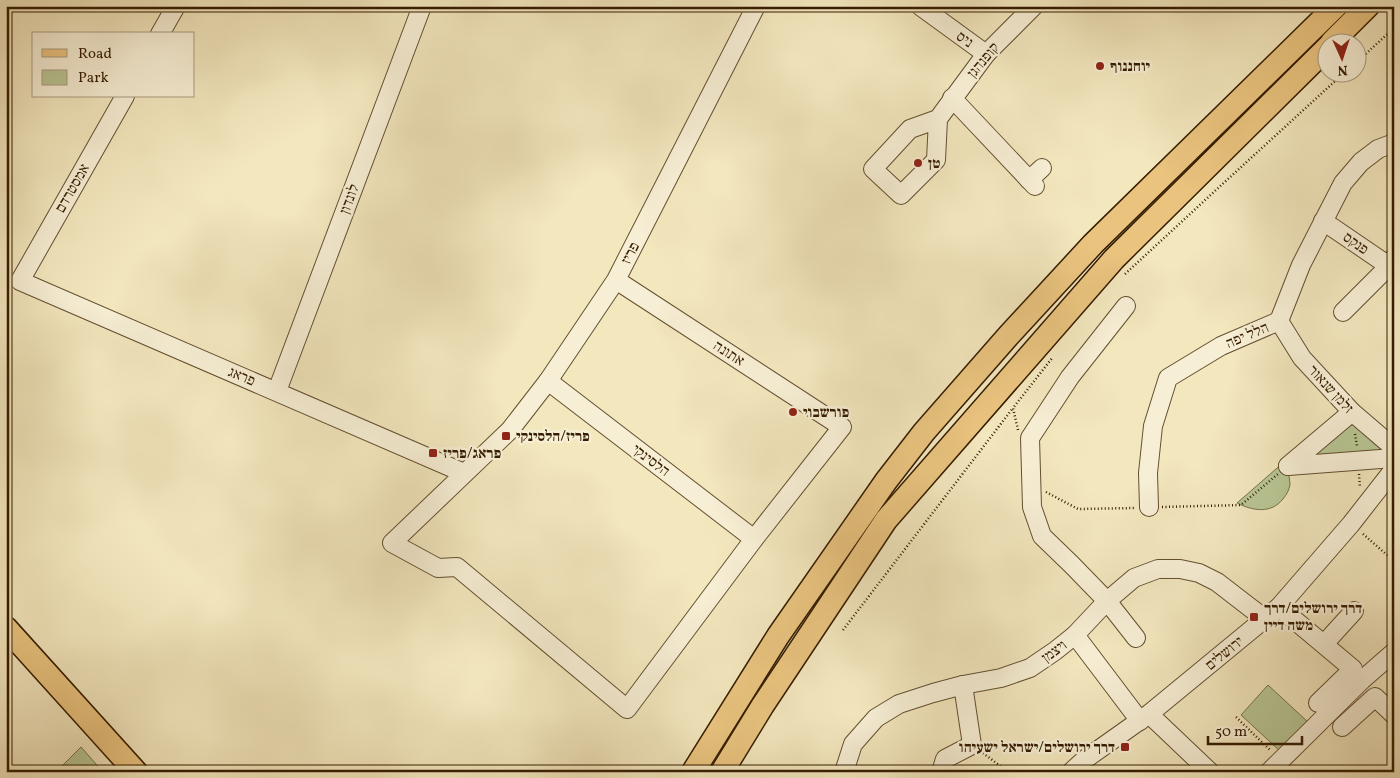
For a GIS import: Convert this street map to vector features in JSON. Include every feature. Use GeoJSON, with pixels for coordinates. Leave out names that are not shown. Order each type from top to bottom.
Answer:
{"type":"FeatureCollection","features":[{"type":"Feature","properties":{"kind":"main road"},"geometry":{"type":"LineString","coordinates":[[1342,32],[1368,6]]}},
{"type":"Feature","properties":{"kind":"main road"},"geometry":{"type":"LineString","coordinates":[[692,772],[778,636],[886,481],[924,432],[1009,335],[1093,244],[1331,10]]}},
{"type":"Feature","properties":{"kind":"main road"},"geometry":{"type":"LineString","coordinates":[[722,772],[763,705],[886,520],[1114,259],[1318,57]]}},
{"type":"Feature","properties":{"kind":"main road"},"geometry":{"type":"LineString","coordinates":[[6,628],[136,772]]}},
{"type":"Feature","properties":{"kind":"street"},"geometry":{"type":"LineString","coordinates":[[161,32],[176,6]]}},
{"type":"Feature","properties":{"kind":"street","name":"לונדון"},"geometry":{"type":"LineString","coordinates":[[277,391],[422,6]]}},
{"type":"Feature","properties":{"kind":"street","name":"פריז"},"geometry":{"type":"LineString","coordinates":[[754,539],[627,709],[457,567],[438,568],[392,543],[510,430],[548,381],[616,280],[756,6]]}},
{"type":"Feature","properties":{"kind":"street","name":"ניס"},"geometry":{"type":"LineString","coordinates":[[920,6],[986,54]]}},
{"type":"Feature","properties":{"kind":"street","name":"קופנהגן"},"geometry":{"type":"LineString","coordinates":[[938,119],[986,54],[1034,6]]}},
{"type":"Feature","properties":{"kind":"street","name":"אמסטרדם"},"geometry":{"type":"LineString","coordinates":[[20,281],[124,98]]}},
{"type":"Feature","properties":{"kind":"street"},"geometry":{"type":"LineString","coordinates":[[952,98],[1032,183],[1042,168]]}},
{"type":"Feature","properties":{"kind":"street","name":"הלל יפה"},"geometry":{"type":"LineString","coordinates":[[1150,507],[1148,473],[1152,426],[1168,378],[1221,346],[1279,321],[1301,265],[1343,183],[1361,162],[1378,149],[1394,143]]}},
{"type":"Feature","properties":{"kind":"street","name":"פנקס"},"geometry":{"type":"LineString","coordinates":[[1323,221],[1391,262],[1343,312]]}},
{"type":"Feature","properties":{"kind":"street","name":"אתונה"},"geometry":{"type":"LineString","coordinates":[[616,280],[842,427],[754,539]]}},
{"type":"Feature","properties":{"kind":"street","name":"פראג"},"geometry":{"type":"LineString","coordinates":[[20,281],[464,473]]}},
{"type":"Feature","properties":{"kind":"street"},"geometry":{"type":"LineString","coordinates":[[1126,306],[1070,377],[1030,438],[1032,507],[1042,536],[1107,601],[1136,638]]}},
{"type":"Feature","properties":{"kind":"street","name":"זלמן שנאור"},"geometry":{"type":"LineString","coordinates":[[1279,321],[1302,358],[1352,412],[1394,448]]}},
{"type":"Feature","properties":{"kind":"street","name":"הלסינקי"},"geometry":{"type":"LineString","coordinates":[[548,381],[754,539]]}},
{"type":"Feature","properties":{"kind":"street"},"geometry":{"type":"LineString","coordinates":[[1352,412],[1288,466],[1394,458]]}},
{"type":"Feature","properties":{"kind":"street","name":"ירושלים"},"geometry":{"type":"LineString","coordinates":[[1071,771],[1144,718],[1279,607],[1352,524],[1394,469]]}},
{"type":"Feature","properties":{"kind":"street","name":"ויצמן"},"geometry":{"type":"LineString","coordinates":[[844,772],[853,744],[876,718],[899,704],[963,685],[1001,678],[1030,668],[1075,635],[1107,601],[1134,578],[1158,569],[1180,569],[1199,574],[1217,582],[1266,619]]}},
{"type":"Feature","properties":{"kind":"street"},"geometry":{"type":"LineString","coordinates":[[1279,607],[1353,669],[1318,703]]}},
{"type":"Feature","properties":{"kind":"street"},"geometry":{"type":"LineString","coordinates":[[1324,644],[1354,611]]}},
{"type":"Feature","properties":{"kind":"street"},"geometry":{"type":"LineString","coordinates":[[1075,635],[1144,718],[1210,772]]}},
{"type":"Feature","properties":{"kind":"street"},"geometry":{"type":"LineString","coordinates":[[1275,766],[1362,680],[1394,652]]}},
{"type":"Feature","properties":{"kind":"street"},"geometry":{"type":"LineString","coordinates":[[941,772],[945,759],[972,745],[963,685]]}},
{"type":"Feature","properties":{"kind":"street"},"geometry":{"type":"LineString","coordinates":[[1342,727],[1375,697],[1394,715]]}},
{"type":"Feature","properties":{"kind":"path"},"geometry":{"type":"LineString","coordinates":[[1368,52],[1394,28]]}},
{"type":"Feature","properties":{"kind":"path"},"geometry":{"type":"LineString","coordinates":[[1119,280],[1334,82]]}},
{"type":"Feature","properties":{"kind":"path"},"geometry":{"type":"LineString","coordinates":[[843,630],[1056,354]]}},
{"type":"Feature","properties":{"kind":"path"},"geometry":{"type":"LineString","coordinates":[[1013,408],[1020,437]]}},
{"type":"Feature","properties":{"kind":"path"},"geometry":{"type":"LineString","coordinates":[[1352,524],[1394,560]]}},
{"type":"Feature","properties":{"kind":"path"},"geometry":{"type":"LineString","coordinates":[[1236,717],[1275,766]]}},
{"type":"Feature","properties":{"kind":"path"},"geometry":{"type":"LineString","coordinates":[[972,745],[1008,772]]}},
{"type":"Feature","properties":{"kind":"green space"},"geometry":{"type":"Polygon","coordinates":[[[1349,421],[1386,454],[1309,462],[1349,421]]]}},
{"type":"Feature","properties":{"kind":"green space"},"geometry":{"type":"Polygon","coordinates":[[[1284,462],[1290,485],[1286,495],[1278,504],[1262,510],[1249,508],[1237,503],[1284,462]]]}},
{"type":"Feature","properties":{"kind":"green space"},"geometry":{"type":"Polygon","coordinates":[[[1268,685],[1309,723],[1281,752],[1241,715],[1268,685]]]}},
{"type":"Feature","properties":{"kind":"green space"},"geometry":{"type":"Polygon","coordinates":[[[81,747],[103,772],[53,772],[61,767],[81,747]]]}},
{"type":"Feature","properties":{"kind":"place","name":"יוחננוף"},"geometry":{"type":"Point","coordinates":[1100,66]}},
{"type":"Feature","properties":{"kind":"place","name":"טן"},"geometry":{"type":"Point","coordinates":[918,163]}},
{"type":"Feature","properties":{"kind":"place","name":"פורשבוי"},"geometry":{"type":"Point","coordinates":[793,412]}},
{"type":"Feature","properties":{"kind":"place","name":"פריז/הלסינקי"},"geometry":{"type":"Point","coordinates":[506,436]}},
{"type":"Feature","properties":{"kind":"place","name":"פראג/פריז"},"geometry":{"type":"Point","coordinates":[433,453]}},
{"type":"Feature","properties":{"kind":"place","name":"דרך ירושלים/דרך משה דיין"},"geometry":{"type":"Point","coordinates":[1254,617]}},
{"type":"Feature","properties":{"kind":"place","name":"דרך ירושלים/ישראל ישעיהו"},"geometry":{"type":"Point","coordinates":[1125,747]}}]}
